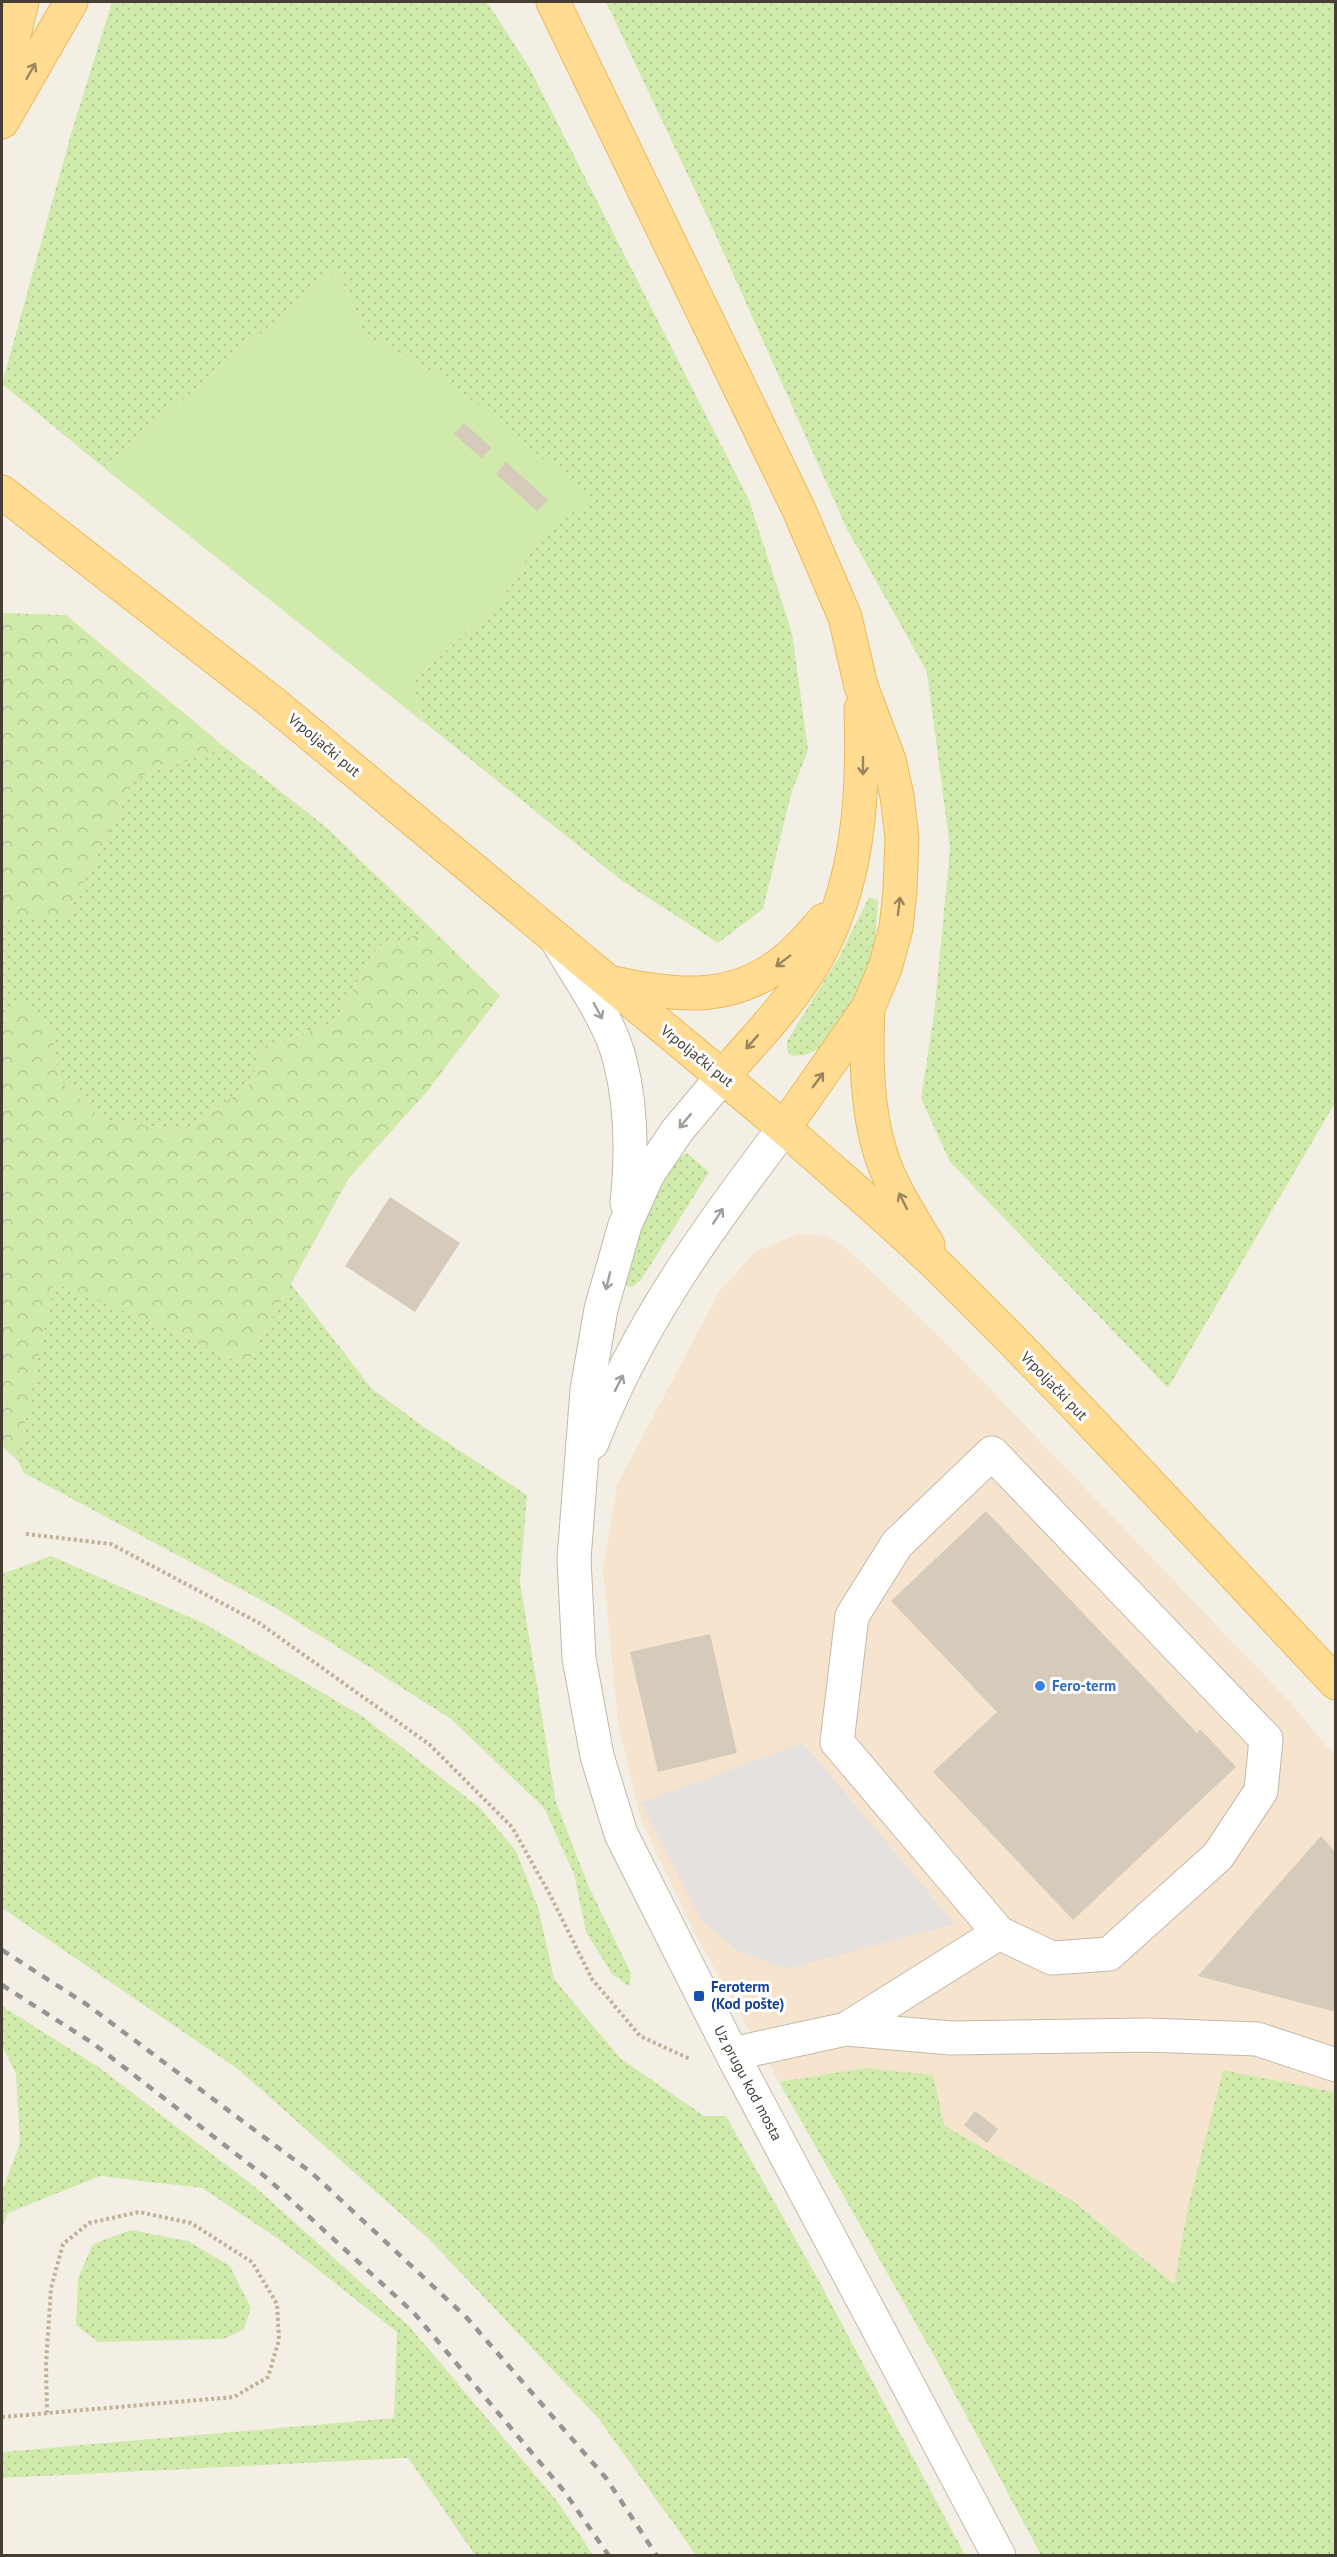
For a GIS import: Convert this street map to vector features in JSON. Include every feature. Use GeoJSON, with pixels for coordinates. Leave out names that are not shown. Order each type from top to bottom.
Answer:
{"type":"FeatureCollection","features":[{"type":"Feature","properties":{"kind":"main road"},"geometry":{"type":"LineString","coordinates":[[2,84],[22,2]]}},
{"type":"Feature","properties":{"kind":"main road"},"geometry":{"type":"LineString","coordinates":[[2,122],[71,2]]}},
{"type":"Feature","properties":{"kind":"main road"},"geometry":{"type":"LineString","coordinates":[[553,2],[800,510],[845,617],[861,686],[889,760],[897,796],[902,838],[900,891],[896,928],[885,968],[868,1008],[784,1128]]}},
{"type":"Feature","properties":{"kind":"main road","name":"Vrpoljački put"},"geometry":{"type":"LineString","coordinates":[[2,492],[273,703],[784,1128],[942,1270],[1335,1683]]}},
{"type":"Feature","properties":{"kind":"main road"},"geometry":{"type":"LineString","coordinates":[[723,1076],[812,967],[839,905],[851,867],[858,828],[863,770],[861,686]]}},
{"type":"Feature","properties":{"kind":"main road"},"geometry":{"type":"LineString","coordinates":[[606,981],[666,993],[697,994],[735,988],[762,977],[789,957],[839,905]]}},
{"type":"Feature","properties":{"kind":"main road"},"geometry":{"type":"LineString","coordinates":[[868,1008],[867,1054],[870,1096],[881,1155],[907,1209],[942,1270]]}},
{"type":"Feature","properties":{"kind":"street"},"geometry":{"type":"LineString","coordinates":[[558,942],[600,1014],[620,1059],[629,1114],[631,1162],[625,1225]]}},
{"type":"Feature","properties":{"kind":"street"},"geometry":{"type":"LineString","coordinates":[[625,1225],[648,1174],[677,1131],[723,1076]]}},
{"type":"Feature","properties":{"kind":"street"},"geometry":{"type":"LineString","coordinates":[[580,1476],[603,1414],[642,1337],[725,1205],[784,1128]]}},
{"type":"Feature","properties":{"kind":"street","name":"Uz prugu kod mosta"},"geometry":{"type":"LineString","coordinates":[[625,1225],[611,1265],[587,1390],[574,1559],[579,1658],[597,1756],[621,1834],[732,2054],[999,2556]]}},
{"type":"Feature","properties":{"kind":"street"},"geometry":{"type":"LineString","coordinates":[[992,1453],[1266,1739],[1262,1791],[1218,1856],[1109,1954],[1052,1958],[999,1933],[837,1742],[852,1616],[897,1544],[992,1453]]}},
{"type":"Feature","properties":{"kind":"street"},"geometry":{"type":"LineString","coordinates":[[846,2029],[999,1933]]}},
{"type":"Feature","properties":{"kind":"street"},"geometry":{"type":"LineString","coordinates":[[732,2054],[846,2029],[951,2038],[1147,2035],[1257,2039],[1335,2065]]}},
{"type":"Feature","properties":{"kind":"path"},"geometry":{"type":"LineString","coordinates":[[1331,2],[1335,3]]}},
{"type":"Feature","properties":{"kind":"path"},"geometry":{"type":"LineString","coordinates":[[26,1534],[111,1544],[259,1623],[429,1744],[512,1827],[549,1893],[592,1979],[640,2037],[691,2060],[732,2054]]}},
{"type":"Feature","properties":{"kind":"path"},"geometry":{"type":"LineString","coordinates":[[2,2417],[46,2414],[234,2397],[268,2377],[279,2340],[277,2304],[252,2262],[191,2223],[139,2212],[88,2223],[63,2244],[51,2288],[46,2363],[46,2414]]}},
{"type":"Feature","properties":{"kind":"shaded area"},"geometry":{"type":"Polygon","coordinates":[[[798,1234],[828,1236],[852,1253],[949,1346],[1287,1699],[1335,1756],[1335,2092],[1223,2071],[1188,2206],[1174,2284],[1073,2201],[944,2125],[865,2068],[779,2082],[695,1934],[641,1820],[618,1723],[603,1568],[617,1485],[719,1292],[755,1252],[798,1234]]]}},
{"type":"Feature","properties":{"kind":"shaded area"},"geometry":{"type":"Polygon","coordinates":[[[803,1743],[955,1924],[787,1969],[739,1952],[702,1921],[640,1803],[803,1743]]]}},
{"type":"Feature","properties":{"kind":"green space"},"geometry":{"type":"Polygon","coordinates":[[[112,2],[487,2],[529,67],[749,500],[792,633],[808,750],[791,794],[763,909],[718,943],[621,880],[424,722],[411,684],[502,598],[545,529],[446,379],[365,335],[340,275],[335,271],[103,467],[2,384],[71,134],[112,2]]]}},
{"type":"Feature","properties":{"kind":"green space"},"geometry":{"type":"Polygon","coordinates":[[[606,2],[1335,2],[1335,1103],[1168,1388],[950,1162],[921,1098],[934,1015],[950,848],[927,672],[847,529],[708,218],[606,2]]]}},
{"type":"Feature","properties":{"kind":"green space"},"geometry":{"type":"Polygon","coordinates":[[[335,271],[340,275],[365,335],[446,379],[593,500],[545,529],[502,598],[411,684],[423,722],[103,467],[335,271]]]}},
{"type":"Feature","properties":{"kind":"green space"},"geometry":{"type":"Polygon","coordinates":[[[2,613],[66,615],[226,748],[135,778],[66,918],[2,918],[2,613]]]}},
{"type":"Feature","properties":{"kind":"green space"},"geometry":{"type":"Polygon","coordinates":[[[226,748],[327,828],[433,930],[378,946],[334,1022],[260,1050],[252,1083],[185,1131],[102,1119],[60,1080],[50,1027],[17,1002],[2,1027],[2,918],[66,918],[135,778],[226,748]]]}},
{"type":"Feature","properties":{"kind":"green space"},"geometry":{"type":"Polygon","coordinates":[[[869,897],[878,900],[875,941],[868,971],[853,1005],[834,1035],[822,1046],[810,1053],[792,1056],[787,1050],[787,1041],[839,957],[869,897]]]}},
{"type":"Feature","properties":{"kind":"green space"},"geometry":{"type":"Polygon","coordinates":[[[433,930],[500,996],[425,1094],[349,1178],[246,1366],[171,1330],[54,1283],[17,1460],[2,1446],[2,1027],[17,1001],[50,1027],[60,1080],[102,1119],[185,1131],[252,1083],[260,1050],[334,1022],[378,946],[433,930]]]}},
{"type":"Feature","properties":{"kind":"green space"},"geometry":{"type":"Polygon","coordinates":[[[687,1153],[709,1172],[641,1280],[632,1287],[622,1285],[644,1209],[667,1167],[687,1153]]]}},
{"type":"Feature","properties":{"kind":"green space"},"geometry":{"type":"Polygon","coordinates":[[[54,1282],[171,1330],[246,1366],[291,1284],[372,1389],[424,1427],[527,1495],[520,1582],[556,1802],[588,1885],[631,1973],[630,1987],[612,1974],[586,1932],[574,1874],[544,1808],[451,1719],[276,1608],[24,1473],[17,1460],[54,1282]]]}},
{"type":"Feature","properties":{"kind":"green space"},"geometry":{"type":"Polygon","coordinates":[[[51,1556],[205,1624],[362,1716],[480,1808],[516,1851],[538,1907],[554,1979],[620,2058],[704,2116],[726,2116],[819,2281],[965,2555],[696,2555],[598,2418],[430,2240],[239,2070],[2,1908],[2,1574],[51,1556]]]}},
{"type":"Feature","properties":{"kind":"green space"},"geometry":{"type":"Polygon","coordinates":[[[2,2006],[100,2068],[260,2191],[409,2326],[557,2501],[593,2555],[475,2555],[408,2458],[2,2478],[2,2452],[394,2418],[397,2332],[280,2240],[202,2188],[100,2176],[8,2213],[2,2227],[2,2191],[20,2143],[16,2074],[2,2046],[2,2006]]]}},
{"type":"Feature","properties":{"kind":"green space"},"geometry":{"type":"Polygon","coordinates":[[[865,2068],[933,2075],[944,2125],[1073,2201],[1174,2284],[1188,2206],[1223,2070],[1335,2092],[1335,2555],[1041,2555],[937,2361],[779,2082],[865,2068]]]}},
{"type":"Feature","properties":{"kind":"green space"},"geometry":{"type":"Polygon","coordinates":[[[131,2230],[188,2241],[230,2266],[251,2308],[244,2329],[224,2339],[98,2342],[76,2325],[78,2278],[93,2244],[131,2230]]]}},
{"type":"Feature","properties":{"kind":"building"},"geometry":{"type":"Polygon","coordinates":[[[464,423],[492,448],[481,458],[454,434],[464,423]]]}},
{"type":"Feature","properties":{"kind":"building"},"geometry":{"type":"Polygon","coordinates":[[[506,462],[548,500],[537,511],[496,474],[506,462]]]}},
{"type":"Feature","properties":{"kind":"building"},"geometry":{"type":"Polygon","coordinates":[[[390,1197],[460,1243],[415,1312],[345,1266],[390,1197]]]}},
{"type":"Feature","properties":{"kind":"building"},"geometry":{"type":"Polygon","coordinates":[[[986,1511],[1197,1733],[1200,1729],[1236,1767],[1073,1920],[933,1772],[997,1712],[891,1601],[986,1511]]]}},
{"type":"Feature","properties":{"kind":"building"},"geometry":{"type":"Polygon","coordinates":[[[710,1634],[737,1753],[658,1772],[630,1652],[710,1634]]]}},
{"type":"Feature","properties":{"kind":"building"},"geometry":{"type":"Polygon","coordinates":[[[1321,1836],[1336,1853],[1336,2012],[1198,1976],[1321,1836]]]}},
{"type":"Feature","properties":{"kind":"building"},"geometry":{"type":"Polygon","coordinates":[[[975,2111],[998,2129],[987,2143],[964,2125],[975,2111]]]}},
{"type":"Feature","properties":{"kind":"railway"},"geometry":{"type":"LineString","coordinates":[[2,1950],[86,2004],[312,2173],[467,2318],[606,2478],[657,2556]]}},
{"type":"Feature","properties":{"kind":"railway"},"geometry":{"type":"LineString","coordinates":[[2,1985],[94,2044],[267,2178],[414,2313],[564,2491],[609,2556]]}},
{"type":"Feature","properties":{"kind":"place","name":"Fero-term"},"geometry":{"type":"Point","coordinates":[1040,1686]}},
{"type":"Feature","properties":{"kind":"place","name":"Feroterm (Kod pošte)"},"geometry":{"type":"Point","coordinates":[699,1996]}}]}
